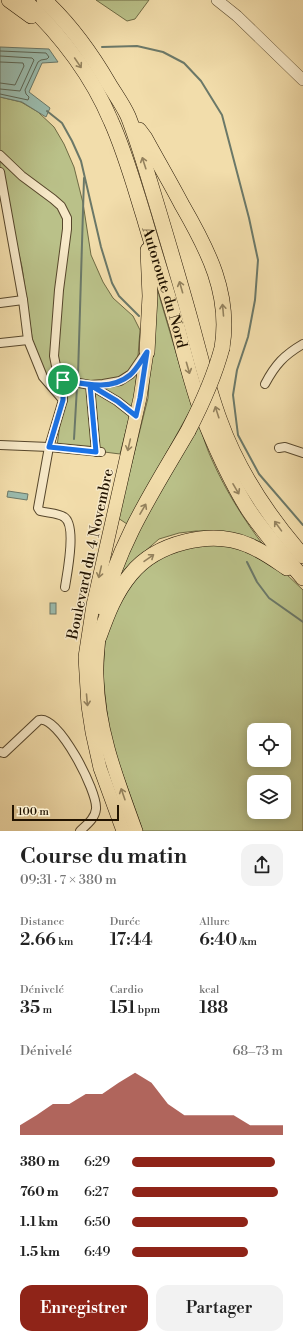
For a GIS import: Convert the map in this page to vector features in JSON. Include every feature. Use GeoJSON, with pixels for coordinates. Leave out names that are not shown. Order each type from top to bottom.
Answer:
{"type":"FeatureCollection","features":[{"type":"Feature","properties":{"kind":"highway"},"geometry":{"type":"LineString","coordinates":[[9,0],[54,32]]}},
{"type":"Feature","properties":{"kind":"highway","name":"Autoroute du Nord"},"geometry":{"type":"LineString","coordinates":[[24,0],[70,51],[88,78],[111,121],[128,165],[206,423],[233,483],[248,509],[303,578]]}},
{"type":"Feature","properties":{"kind":"highway","name":"Autoroute du Nord"},"geometry":{"type":"LineString","coordinates":[[48,2],[84,44],[127,115],[144,163],[165,231],[208,387],[220,422],[232,451],[263,504],[288,539],[303,556]]}},
{"type":"Feature","properties":{"kind":"highway"},"geometry":{"type":"LineString","coordinates":[[99,637],[103,607],[119,556],[132,528],[203,402],[222,348],[224,321],[223,306],[217,278],[194,225],[145,138],[127,115]]}},
{"type":"Feature","properties":{"kind":"highway"},"geometry":{"type":"LineString","coordinates":[[146,223],[150,296],[147,352]]}},
{"type":"Feature","properties":{"kind":"highway"},"geometry":{"type":"LineString","coordinates":[[99,637],[115,599],[124,583],[132,573],[153,555],[184,541],[217,539],[247,544],[266,554],[303,578]]}},
{"type":"Feature","properties":{"kind":"main road","name":"Boulevard du 4 Novembre"},"geometry":{"type":"LineString","coordinates":[[124,831],[100,768],[88,706],[85,657],[93,605],[140,398],[147,352]]}},
{"type":"Feature","properties":{"kind":"main road","name":"Boulevard du 4 Novembre"},"geometry":{"type":"LineString","coordinates":[[99,637],[97,677],[99,704],[112,762],[136,831]]}},
{"type":"Feature","properties":{"kind":"street"},"geometry":{"type":"LineString","coordinates":[[217,0],[237,16],[303,80]]}},
{"type":"Feature","properties":{"kind":"street"},"geometry":{"type":"LineString","coordinates":[[0,155],[22,176],[61,206],[67,218],[67,229],[59,290],[54,356],[56,366],[63,380],[63,400],[49,447],[38,508],[40,511],[64,517],[67,520],[70,529],[71,547],[65,588]]}},
{"type":"Feature","properties":{"kind":"street"},"geometry":{"type":"LineString","coordinates":[[0,172],[23,300],[28,340],[43,377],[63,400]]}},
{"type":"Feature","properties":{"kind":"street"},"geometry":{"type":"LineString","coordinates":[[0,303],[23,300]]}},
{"type":"Feature","properties":{"kind":"street"},"geometry":{"type":"LineString","coordinates":[[0,344],[28,340]]}},
{"type":"Feature","properties":{"kind":"street"},"geometry":{"type":"LineString","coordinates":[[265,384],[282,358],[303,344]]}},
{"type":"Feature","properties":{"kind":"street"},"geometry":{"type":"LineString","coordinates":[[63,380],[90,385],[120,381],[131,374],[147,352]]}},
{"type":"Feature","properties":{"kind":"street"},"geometry":{"type":"LineString","coordinates":[[90,385],[117,401],[136,416]]}},
{"type":"Feature","properties":{"kind":"street"},"geometry":{"type":"LineString","coordinates":[[0,444],[99,452],[90,385]]}},
{"type":"Feature","properties":{"kind":"street"},"geometry":{"type":"LineString","coordinates":[[279,448],[285,447],[303,453]]}},
{"type":"Feature","properties":{"kind":"street"},"geometry":{"type":"LineString","coordinates":[[0,752],[4,753],[39,720],[46,720],[69,744],[82,764],[96,802],[95,815],[80,831]]}},
{"type":"Feature","properties":{"kind":"green space"},"geometry":{"type":"Polygon","coordinates":[[[96,0],[149,0],[135,19],[127,21],[96,0]]]}},
{"type":"Feature","properties":{"kind":"green space"},"geometry":{"type":"Polygon","coordinates":[[[0,97],[21,102],[38,112],[54,127],[64,144],[74,167],[83,203],[91,255],[103,282],[113,298],[133,316],[140,330],[135,395],[120,454],[57,446],[63,402],[47,377],[33,344],[22,267],[0,171],[0,97]]]}},
{"type":"Feature","properties":{"kind":"green space"},"geometry":{"type":"Polygon","coordinates":[[[156,285],[192,407],[127,524],[118,518],[148,398],[156,285]]]}},
{"type":"Feature","properties":{"kind":"green space"},"geometry":{"type":"Polygon","coordinates":[[[199,424],[218,473],[249,526],[264,546],[230,534],[213,531],[179,533],[159,539],[128,566],[119,578],[125,559],[138,531],[199,424]]]}},
{"type":"Feature","properties":{"kind":"green space"},"geometry":{"type":"Polygon","coordinates":[[[202,543],[246,549],[284,572],[303,590],[303,831],[143,831],[118,761],[109,730],[103,677],[105,640],[113,617],[137,573],[166,553],[202,543]]]}},
{"type":"Feature","properties":{"kind":"water"},"geometry":{"type":"Polygon","coordinates":[[[0,47],[49,49],[58,62],[42,63],[29,92],[50,108],[46,117],[22,102],[0,97],[0,47]]]}},
{"type":"Feature","properties":{"kind":"water"},"geometry":{"type":"Polygon","coordinates":[[[8,491],[28,494],[27,500],[7,497],[8,491]]]}},
{"type":"Feature","properties":{"kind":"water"},"geometry":{"type":"Polygon","coordinates":[[[50,603],[56,603],[56,614],[50,614],[50,603]]]}},
{"type":"Feature","properties":{"kind":"waterway"},"geometry":{"type":"LineString","coordinates":[[102,47],[137,46],[163,52],[184,63],[201,81],[222,115],[249,218],[258,260],[255,300],[248,337],[237,370],[233,395],[238,435],[259,474],[303,525]]}},
{"type":"Feature","properties":{"kind":"waterway"},"geometry":{"type":"LineString","coordinates":[[47,111],[62,123],[81,161],[101,247],[112,283],[119,296],[139,316]]}},
{"type":"Feature","properties":{"kind":"waterway"},"geometry":{"type":"LineString","coordinates":[[78,375],[84,178]]}},
{"type":"Feature","properties":{"kind":"waterway"},"geometry":{"type":"LineString","coordinates":[[74,439],[77,387]]}},
{"type":"Feature","properties":{"kind":"waterway"},"geometry":{"type":"LineString","coordinates":[[247,562],[257,582],[269,598],[303,622]]}},
{"type":"Feature","properties":{"kind":"route"},"geometry":{"type":"LineString","coordinates":[[63,380],[63,400],[49,447],[96,452],[90,385],[117,401],[136,416],[147,352],[131,374],[120,381],[90,385],[63,380]]}}]}
